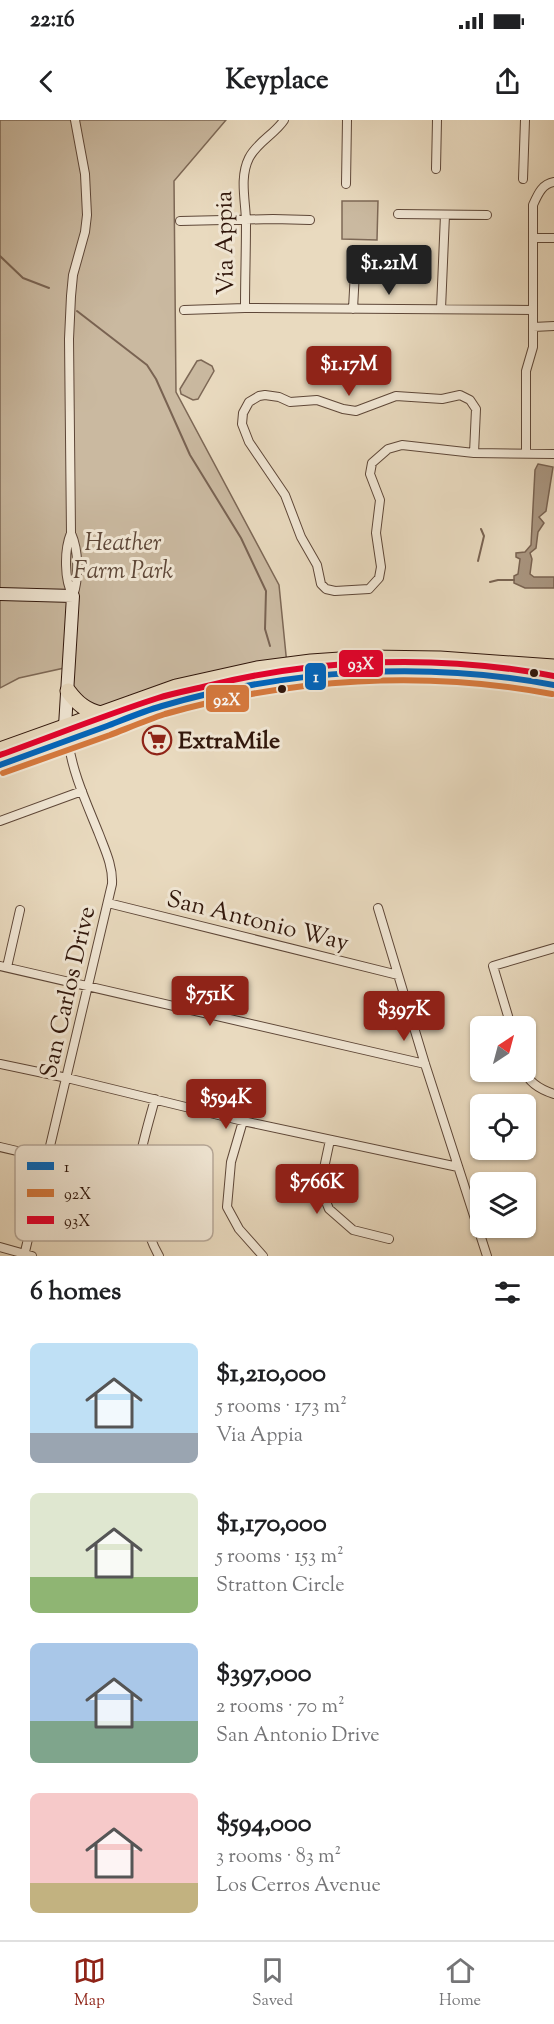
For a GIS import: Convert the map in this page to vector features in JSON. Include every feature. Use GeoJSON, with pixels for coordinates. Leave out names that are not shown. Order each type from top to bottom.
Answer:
{"type":"FeatureCollection","features":[{"type":"Feature","properties":{"kind":"highway"},"geometry":{"type":"LineString","coordinates":[[0,765],[101,714],[176,687],[254,670],[311,662],[369,658],[440,659],[554,667]]}},
{"type":"Feature","properties":{"kind":"highway"},"geometry":{"type":"LineString","coordinates":[[213,693],[215,683],[246,676],[254,670]]}},
{"type":"Feature","properties":{"kind":"highway"},"geometry":{"type":"LineString","coordinates":[[0,750],[257,682],[349,672],[410,671],[478,675],[554,684]]}},
{"type":"Feature","properties":{"kind":"highway"},"geometry":{"type":"LineString","coordinates":[[68,691],[90,712],[101,714]]}},
{"type":"Feature","properties":{"kind":"street"},"geometry":{"type":"LineString","coordinates":[[66,733],[73,596],[76,586],[76,544],[71,533],[69,348],[71,296],[73,275],[87,214],[86,174],[75,120]]}},
{"type":"Feature","properties":{"kind":"street","name":"Via Appia"},"geometry":{"type":"LineString","coordinates":[[284,120],[264,138],[249,158],[243,178],[246,220],[244,308],[533,310]]}},
{"type":"Feature","properties":{"kind":"street"},"geometry":{"type":"LineString","coordinates":[[346,184],[347,120]]}},
{"type":"Feature","properties":{"kind":"street"},"geometry":{"type":"LineString","coordinates":[[436,120],[436,169]]}},
{"type":"Feature","properties":{"kind":"street"},"geometry":{"type":"LineString","coordinates":[[523,179],[525,120]]}},
{"type":"Feature","properties":{"kind":"street"},"geometry":{"type":"LineString","coordinates":[[526,452],[526,371],[533,347],[533,205],[540,190],[554,182]]}},
{"type":"Feature","properties":{"kind":"street"},"geometry":{"type":"LineString","coordinates":[[398,214],[487,215]]}},
{"type":"Feature","properties":{"kind":"street"},"geometry":{"type":"LineString","coordinates":[[441,309],[445,215]]}},
{"type":"Feature","properties":{"kind":"street"},"geometry":{"type":"LineString","coordinates":[[180,221],[310,220]]}},
{"type":"Feature","properties":{"kind":"street"},"geometry":{"type":"LineString","coordinates":[[534,238],[554,238]]}},
{"type":"Feature","properties":{"kind":"street"},"geometry":{"type":"LineString","coordinates":[[353,309],[356,252]]}},
{"type":"Feature","properties":{"kind":"street"},"geometry":{"type":"LineString","coordinates":[[184,310],[244,308]]}},
{"type":"Feature","properties":{"kind":"street"},"geometry":{"type":"LineString","coordinates":[[533,327],[554,326]]}},
{"type":"Feature","properties":{"kind":"street"},"geometry":{"type":"LineString","coordinates":[[474,453],[476,409],[470,400],[460,395],[434,399],[396,396],[356,411],[317,400],[290,402],[279,397],[265,395],[249,402],[243,413],[243,424],[249,442],[285,495],[301,537],[317,565],[321,584],[330,590],[369,589],[379,578],[381,567],[375,524],[380,500],[370,474],[372,463],[388,449],[402,445],[474,453],[554,454]]}},
{"type":"Feature","properties":{"kind":"street"},"geometry":{"type":"LineString","coordinates":[[0,594],[73,596]]}},
{"type":"Feature","properties":{"kind":"street","name":"San Carlos Drive"},"geometry":{"type":"LineString","coordinates":[[50,1145],[112,884],[111,868],[82,791],[66,733]]}},
{"type":"Feature","properties":{"kind":"street"},"geometry":{"type":"LineString","coordinates":[[0,821],[82,791]]}},
{"type":"Feature","properties":{"kind":"street","name":"San Antonio Way"},"geometry":{"type":"LineString","coordinates":[[108,903],[398,975]]}},
{"type":"Feature","properties":{"kind":"street"},"geometry":{"type":"LineString","coordinates":[[378,908],[487,1256]]}},
{"type":"Feature","properties":{"kind":"street"},"geometry":{"type":"LineString","coordinates":[[20,910],[4,967],[425,1064]]}},
{"type":"Feature","properties":{"kind":"street"},"geometry":{"type":"LineString","coordinates":[[508,1016],[493,966],[554,948]]}},
{"type":"Feature","properties":{"kind":"street"},"geometry":{"type":"LineString","coordinates":[[0,1064],[243,1121],[458,1167]]}},
{"type":"Feature","properties":{"kind":"street"},"geometry":{"type":"LineString","coordinates":[[531,1082],[543,1091],[554,1094]]}},
{"type":"Feature","properties":{"kind":"street"},"geometry":{"type":"LineString","coordinates":[[143,1145],[155,1099]]}},
{"type":"Feature","properties":{"kind":"street"},"geometry":{"type":"LineString","coordinates":[[243,1121],[231,1162],[227,1207],[239,1229],[263,1256]]}},
{"type":"Feature","properties":{"kind":"street"},"geometry":{"type":"LineString","coordinates":[[330,1140],[320,1187],[328,1209],[353,1230],[389,1239]]}},
{"type":"Feature","properties":{"kind":"street"},"geometry":{"type":"LineString","coordinates":[[0,1147],[15,1151]]}},
{"type":"Feature","properties":{"kind":"street"},"geometry":{"type":"LineString","coordinates":[[153,1241],[159,1256]]}},
{"type":"Feature","properties":{"kind":"street"},"geometry":{"type":"LineString","coordinates":[[0,1248],[26,1255]]}},
{"type":"Feature","properties":{"kind":"green space","name":"Heather Farm Park"},"geometry":{"type":"Polygon","coordinates":[[[0,120],[226,120],[174,181],[176,392],[279,585],[287,665],[101,714],[76,701],[69,667],[19,678],[0,688],[0,120]]]}},
{"type":"Feature","properties":{"kind":"green space"},"geometry":{"type":"Polygon","coordinates":[[[342,201],[378,201],[377,240],[342,239],[342,201]]]}},
{"type":"Feature","properties":{"kind":"green space"},"geometry":{"type":"Polygon","coordinates":[[[201,360],[212,366],[214,371],[198,399],[193,400],[181,394],[180,389],[197,361],[201,360]]]}},
{"type":"Feature","properties":{"kind":"shaded area"},"geometry":{"type":"Polygon","coordinates":[[[538,464],[553,467],[546,511],[539,517],[544,523],[538,532],[536,548],[530,553],[532,559],[530,574],[534,577],[554,577],[554,588],[525,588],[514,583],[520,559],[516,557],[516,553],[525,552],[531,545],[535,470],[538,464]]]}},
{"type":"Feature","properties":{"kind":"waterway"},"geometry":{"type":"LineString","coordinates":[[0,256],[23,278],[49,288]]}},
{"type":"Feature","properties":{"kind":"waterway"},"geometry":{"type":"LineString","coordinates":[[77,311],[147,365],[156,379],[190,455],[241,538],[266,591],[265,629],[270,646]]}},
{"type":"Feature","properties":{"kind":"waterway"},"geometry":{"type":"LineString","coordinates":[[478,561],[484,536],[481,529]]}},
{"type":"Feature","properties":{"kind":"waterway"},"geometry":{"type":"LineString","coordinates":[[490,582],[514,580]]}},
{"type":"Feature","properties":{"kind":"transit line","name":"93X"},"geometry":{"type":"LineString","coordinates":[[0,755],[164,696],[293,670],[380,662],[423,662],[467,664],[554,676]]}},
{"type":"Feature","properties":{"kind":"transit line","name":"1"},"geometry":{"type":"LineString","coordinates":[[0,765],[155,708],[210,693],[259,684],[308,677],[407,671],[505,677],[554,685]]}},
{"type":"Feature","properties":{"kind":"transit line","name":"92X"},"geometry":{"type":"LineString","coordinates":[[3,773],[165,714],[261,692],[309,686],[407,680],[504,686],[552,694]]}},
{"type":"Feature","properties":{"kind":"place","name":"ExtraMile"},"geometry":{"type":"Point","coordinates":[157,740]}}]}
